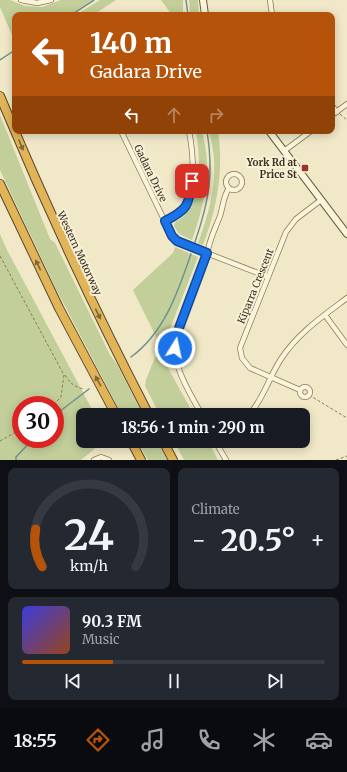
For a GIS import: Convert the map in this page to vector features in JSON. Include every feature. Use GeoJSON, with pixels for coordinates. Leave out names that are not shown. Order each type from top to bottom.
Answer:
{"type":"FeatureCollection","features":[{"type":"Feature","properties":{"kind":"highway","name":"Western Motorway"},"geometry":{"type":"LineString","coordinates":[[0,96],[12,123]]}},
{"type":"Feature","properties":{"kind":"highway","name":"Western Motorway"},"geometry":{"type":"LineString","coordinates":[[17,134],[97,312],[145,408]]}},
{"type":"Feature","properties":{"kind":"highway"},"geometry":{"type":"LineString","coordinates":[[0,184],[63,315],[112,408]]}},
{"type":"Feature","properties":{"kind":"highway"},"geometry":{"type":"LineString","coordinates":[[135,448],[141,460]]}},
{"type":"Feature","properties":{"kind":"highway"},"geometry":{"type":"LineString","coordinates":[[167,448],[173,460]]}},
{"type":"Feature","properties":{"kind":"street"},"geometry":{"type":"LineString","coordinates":[[21,0],[35,3],[51,0]]}},
{"type":"Feature","properties":{"kind":"street"},"geometry":{"type":"LineString","coordinates":[[203,0],[205,12]]}},
{"type":"Feature","properties":{"kind":"street"},"geometry":{"type":"LineString","coordinates":[[270,0],[272,12]]}},
{"type":"Feature","properties":{"kind":"street"},"geometry":{"type":"LineString","coordinates":[[335,110],[337,112],[347,104]]}},
{"type":"Feature","properties":{"kind":"street","name":"Gadara Drive"},"geometry":{"type":"LineString","coordinates":[[122,134],[172,236],[177,241],[268,277]]}},
{"type":"Feature","properties":{"kind":"street"},"geometry":{"type":"LineString","coordinates":[[165,221],[182,212],[187,205],[193,168],[190,134]]}},
{"type":"Feature","properties":{"kind":"street"},"geometry":{"type":"LineString","coordinates":[[271,134],[347,234]]}},
{"type":"Feature","properties":{"kind":"street"},"geometry":{"type":"LineString","coordinates":[[284,151],[307,134]]}},
{"type":"Feature","properties":{"kind":"street"},"geometry":{"type":"LineString","coordinates":[[198,408],[179,372],[176,362],[175,348],[179,328],[207,253],[225,195],[229,188]]}},
{"type":"Feature","properties":{"kind":"street","name":"Kiparra Crescent"},"geometry":{"type":"LineString","coordinates":[[309,395],[303,397],[300,395],[300,390],[253,370],[242,358],[240,351],[241,344],[289,227],[300,215],[321,200]]}},
{"type":"Feature","properties":{"kind":"street"},"geometry":{"type":"LineString","coordinates":[[254,408],[262,398],[280,360],[292,344],[310,326],[347,298]]}},
{"type":"Feature","properties":{"kind":"street"},"geometry":{"type":"LineString","coordinates":[[325,315],[347,345]]}},
{"type":"Feature","properties":{"kind":"street"},"geometry":{"type":"LineString","coordinates":[[219,448],[226,460]]}},
{"type":"Feature","properties":{"kind":"street"},"geometry":{"type":"LineString","coordinates":[[94,460],[101,457],[109,460]]}},
{"type":"Feature","properties":{"kind":"path"},"geometry":{"type":"LineString","coordinates":[[337,112],[347,120]]}},
{"type":"Feature","properties":{"kind":"path"},"geometry":{"type":"LineString","coordinates":[[0,256],[64,375],[70,384],[83,389]]}},
{"type":"Feature","properties":{"kind":"path"},"geometry":{"type":"LineString","coordinates":[[61,396],[64,375]]}},
{"type":"Feature","properties":{"kind":"path"},"geometry":{"type":"LineString","coordinates":[[309,395],[347,418]]}},
{"type":"Feature","properties":{"kind":"path"},"geometry":{"type":"LineString","coordinates":[[0,441],[12,434]]}},
{"type":"Feature","properties":{"kind":"path"},"geometry":{"type":"LineString","coordinates":[[336,460],[347,456]]}},
{"type":"Feature","properties":{"kind":"green space"},"geometry":{"type":"Polygon","coordinates":[[[0,0],[10,0],[25,6],[42,7],[61,0],[92,0],[74,12],[12,12],[12,35],[0,7],[0,0]]]}},
{"type":"Feature","properties":{"kind":"green space"},"geometry":{"type":"Polygon","coordinates":[[[100,0],[116,0],[98,12],[81,12],[100,0]]]}},
{"type":"Feature","properties":{"kind":"green space"},"geometry":{"type":"Polygon","coordinates":[[[161,0],[183,0],[183,12],[170,12],[161,0]]]}},
{"type":"Feature","properties":{"kind":"green space"},"geometry":{"type":"Polygon","coordinates":[[[189,0],[198,0],[199,12],[190,12],[189,0]]]}},
{"type":"Feature","properties":{"kind":"green space"},"geometry":{"type":"Polygon","coordinates":[[[0,115],[50,239],[55,243],[110,355],[116,363],[139,408],[118,408],[56,289],[0,170],[0,115]]]}},
{"type":"Feature","properties":{"kind":"green space"},"geometry":{"type":"Polygon","coordinates":[[[196,134],[203,134],[207,158],[207,177],[198,223],[192,240],[179,234],[174,226],[175,222],[185,215],[192,206],[196,195],[199,155],[196,134]]]}},
{"type":"Feature","properties":{"kind":"green space"},"geometry":{"type":"Polygon","coordinates":[[[210,134],[218,134],[220,175],[212,217],[203,245],[198,243],[208,212],[214,180],[213,148],[210,134]]]}},
{"type":"Feature","properties":{"kind":"green space"},"geometry":{"type":"Polygon","coordinates":[[[0,234],[7,250],[91,408],[76,408],[76,448],[96,448],[81,460],[0,460],[0,234]]]}},
{"type":"Feature","properties":{"kind":"green space"},"geometry":{"type":"Polygon","coordinates":[[[175,247],[198,257],[162,349],[133,290],[173,253],[175,247]]]}},
{"type":"Feature","properties":{"kind":"green space"},"geometry":{"type":"Polygon","coordinates":[[[155,357],[162,357],[190,408],[156,408],[145,386],[155,357]]]}},
{"type":"Feature","properties":{"kind":"green space"},"geometry":{"type":"Polygon","coordinates":[[[141,448],[161,448],[167,460],[148,460],[141,448]]]}},
{"type":"Feature","properties":{"kind":"green space"},"geometry":{"type":"Polygon","coordinates":[[[178,448],[212,448],[218,460],[184,460],[178,448]]]}},
{"type":"Feature","properties":{"kind":"waterway"},"geometry":{"type":"LineString","coordinates":[[76,12],[94,0]]}},
{"type":"Feature","properties":{"kind":"waterway"},"geometry":{"type":"LineString","coordinates":[[186,0],[188,12]]}},
{"type":"Feature","properties":{"kind":"waterway"},"geometry":{"type":"LineString","coordinates":[[0,60],[12,52]]}},
{"type":"Feature","properties":{"kind":"waterway"},"geometry":{"type":"LineString","coordinates":[[195,242],[204,213],[209,187],[210,161],[207,134]]}},
{"type":"Feature","properties":{"kind":"waterway"},"geometry":{"type":"LineString","coordinates":[[131,357],[143,347],[161,324],[175,297],[191,254]]}},
{"type":"Feature","properties":{"kind":"waterway"},"geometry":{"type":"LineString","coordinates":[[64,408],[89,389]]}},
{"type":"Feature","properties":{"kind":"waterway"},"geometry":{"type":"LineString","coordinates":[[16,460],[16,457],[24,448]]}},
{"type":"Feature","properties":{"kind":"place","name":"York Rd at Price St"},"geometry":{"type":"Point","coordinates":[305,168]}},
{"type":"Feature","properties":{"kind":"route"},"geometry":{"type":"LineString","coordinates":[[175,348],[177,333],[207,253],[177,241],[172,236],[165,221],[182,212],[185,208],[188,203],[192,181]]}}]}
